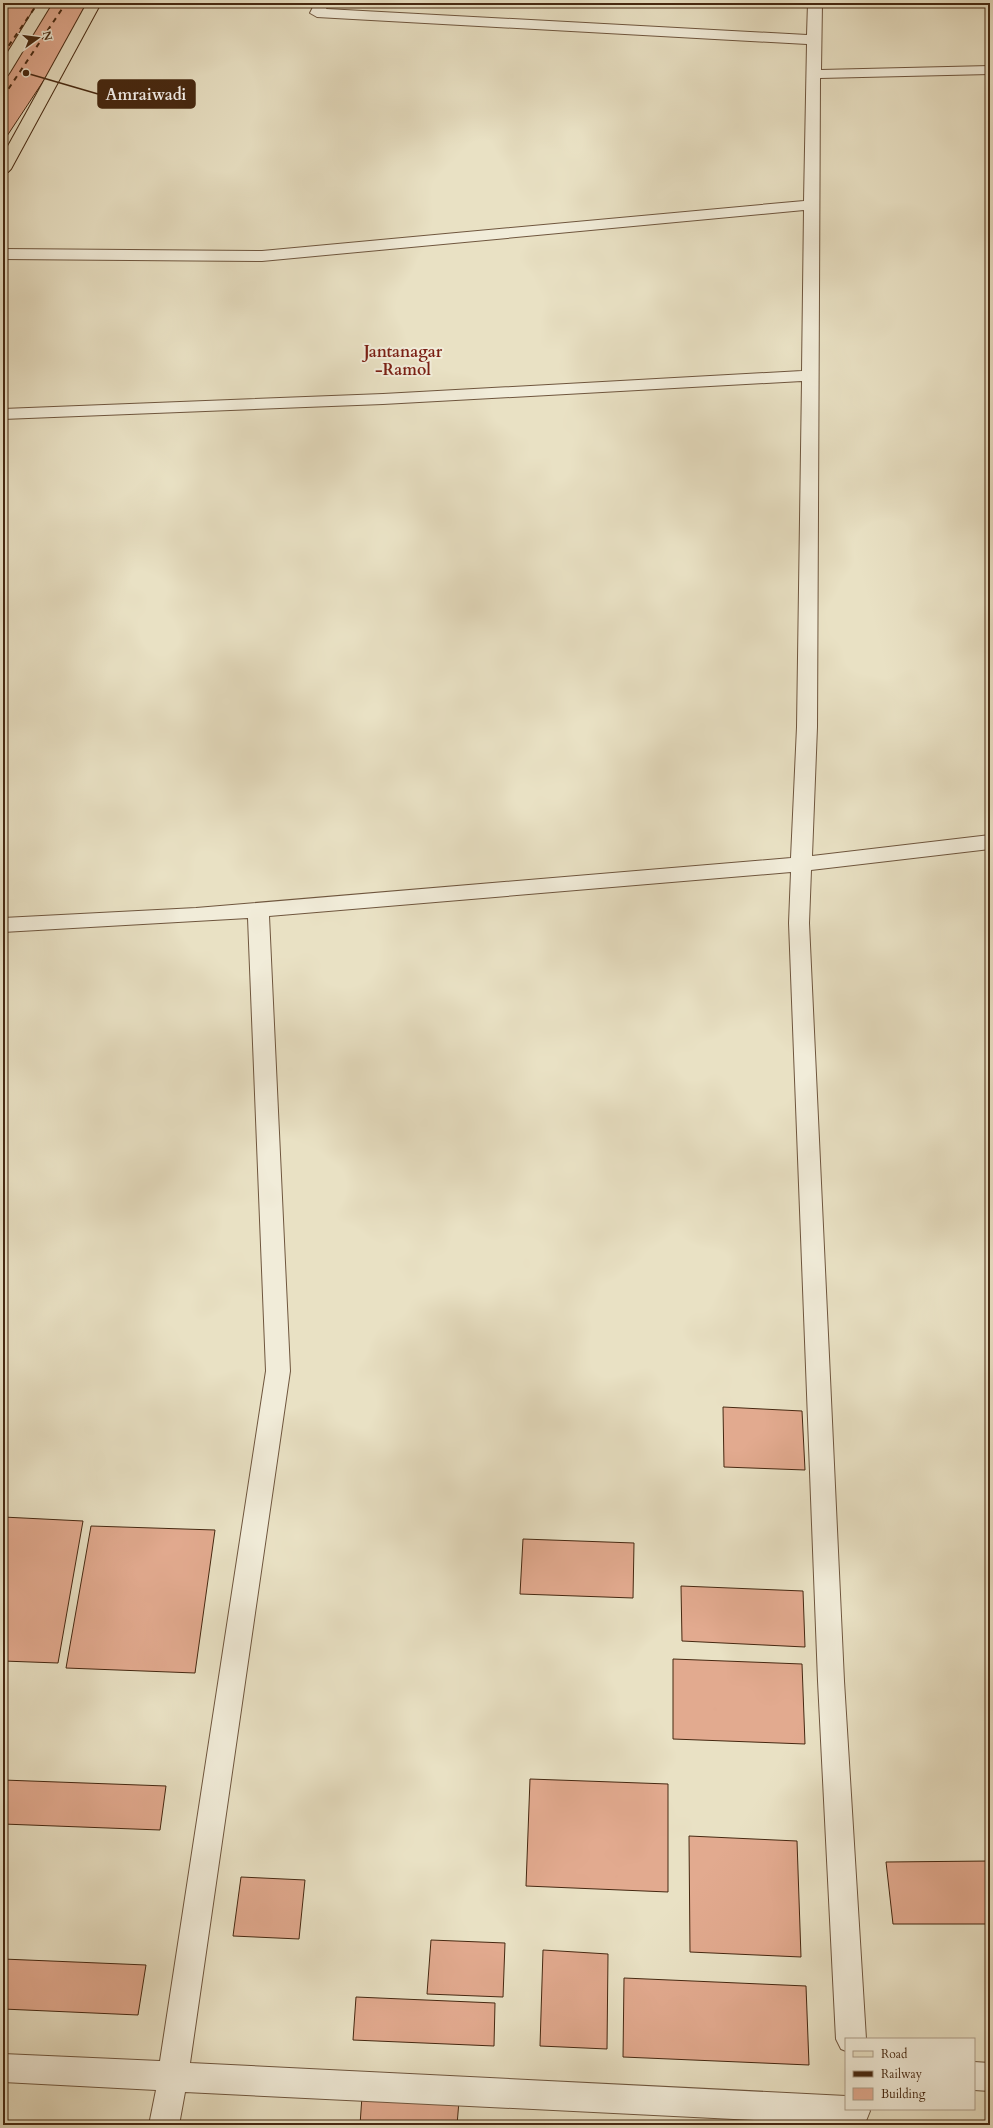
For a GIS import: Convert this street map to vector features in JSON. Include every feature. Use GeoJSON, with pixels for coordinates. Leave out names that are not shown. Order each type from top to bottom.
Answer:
{"type":"FeatureCollection","features":[{"type":"Feature","properties":{"kind":"main road"},"geometry":{"type":"LineString","coordinates":[[3,72],[45,3]]}},
{"type":"Feature","properties":{"kind":"main road"},"geometry":{"type":"LineString","coordinates":[[3,169],[94,3]]}},
{"type":"Feature","properties":{"kind":"street"},"geometry":{"type":"LineString","coordinates":[[322,3],[317,12],[814,40]]}},
{"type":"Feature","properties":{"kind":"street"},"geometry":{"type":"LineString","coordinates":[[815,3],[811,205],[807,727],[799,923],[830,1665],[851,2038]]}},
{"type":"Feature","properties":{"kind":"street"},"geometry":{"type":"LineString","coordinates":[[813,74],[990,70]]}},
{"type":"Feature","properties":{"kind":"street"},"geometry":{"type":"LineString","coordinates":[[3,254],[262,256],[811,205]]}},
{"type":"Feature","properties":{"kind":"street"},"geometry":{"type":"LineString","coordinates":[[3,414],[383,399],[810,376]]}},
{"type":"Feature","properties":{"kind":"street"},"geometry":{"type":"LineString","coordinates":[[3,925],[196,915],[258,910],[801,864],[990,842]]}},
{"type":"Feature","properties":{"kind":"street"},"geometry":{"type":"LineString","coordinates":[[164,2125],[173,2077],[278,1371],[258,910]]}},
{"type":"Feature","properties":{"kind":"street"},"geometry":{"type":"LineString","coordinates":[[3,2068],[855,2115]]}},
{"type":"Feature","properties":{"kind":"street"},"geometry":{"type":"LineString","coordinates":[[975,2076],[990,2077]]}},
{"type":"Feature","properties":{"kind":"building"},"geometry":{"type":"Polygon","coordinates":[[[3,3],[95,3],[3,142],[3,3]]]}},
{"type":"Feature","properties":{"kind":"building"},"geometry":{"type":"Polygon","coordinates":[[[723,1407],[802,1411],[805,1470],[724,1467],[723,1407]]]}},
{"type":"Feature","properties":{"kind":"building"},"geometry":{"type":"Polygon","coordinates":[[[3,1517],[83,1521],[58,1663],[3,1661],[3,1517]]]}},
{"type":"Feature","properties":{"kind":"building"},"geometry":{"type":"Polygon","coordinates":[[[91,1526],[215,1530],[195,1673],[66,1668],[91,1526]]]}},
{"type":"Feature","properties":{"kind":"building"},"geometry":{"type":"Polygon","coordinates":[[[523,1539],[634,1543],[633,1598],[520,1594],[523,1539]]]}},
{"type":"Feature","properties":{"kind":"building"},"geometry":{"type":"Polygon","coordinates":[[[681,1586],[803,1591],[805,1647],[682,1641],[681,1586]]]}},
{"type":"Feature","properties":{"kind":"building"},"geometry":{"type":"Polygon","coordinates":[[[673,1659],[802,1664],[805,1744],[673,1739],[673,1659]]]}},
{"type":"Feature","properties":{"kind":"building"},"geometry":{"type":"Polygon","coordinates":[[[530,1779],[668,1784],[668,1892],[526,1886],[530,1779]]]}},
{"type":"Feature","properties":{"kind":"building"},"geometry":{"type":"Polygon","coordinates":[[[3,1780],[166,1786],[160,1830],[3,1824],[3,1780]]]}},
{"type":"Feature","properties":{"kind":"building"},"geometry":{"type":"Polygon","coordinates":[[[689,1836],[797,1841],[801,1957],[690,1952],[689,1836]]]}},
{"type":"Feature","properties":{"kind":"building"},"geometry":{"type":"Polygon","coordinates":[[[990,1861],[990,1924],[893,1924],[886,1862],[990,1861]]]}},
{"type":"Feature","properties":{"kind":"building"},"geometry":{"type":"Polygon","coordinates":[[[241,1877],[305,1880],[299,1939],[233,1936],[241,1877]]]}},
{"type":"Feature","properties":{"kind":"building"},"geometry":{"type":"Polygon","coordinates":[[[431,1940],[505,1943],[503,1997],[427,1994],[431,1940]]]}},
{"type":"Feature","properties":{"kind":"building"},"geometry":{"type":"Polygon","coordinates":[[[543,1950],[608,1954],[607,2049],[540,2046],[543,1950]]]}},
{"type":"Feature","properties":{"kind":"building"},"geometry":{"type":"Polygon","coordinates":[[[3,1959],[146,1965],[138,2015],[3,2009],[3,1959]]]}},
{"type":"Feature","properties":{"kind":"building"},"geometry":{"type":"Polygon","coordinates":[[[624,1978],[806,1986],[809,2065],[623,2057],[624,1978]]]}},
{"type":"Feature","properties":{"kind":"building"},"geometry":{"type":"Polygon","coordinates":[[[356,1997],[495,2003],[494,2046],[353,2040],[356,1997]]]}},
{"type":"Feature","properties":{"kind":"building"},"geometry":{"type":"Polygon","coordinates":[[[362,2096],[459,2101],[457,2125],[360,2125],[362,2096]]]}},
{"type":"Feature","properties":{"kind":"railway"},"geometry":{"type":"LineString","coordinates":[[3,54],[38,3]]}},
{"type":"Feature","properties":{"kind":"railway"},"geometry":{"type":"LineString","coordinates":[[3,97],[66,3]]}},
{"type":"Feature","properties":{"kind":"place","name":"Amraiwadi"},"geometry":{"type":"Point","coordinates":[26,73]}},
{"type":"Feature","properties":{"kind":"district","name":"Jantanagar -Ramol"},"geometry":{"type":"Point","coordinates":[403,360]}}]}
